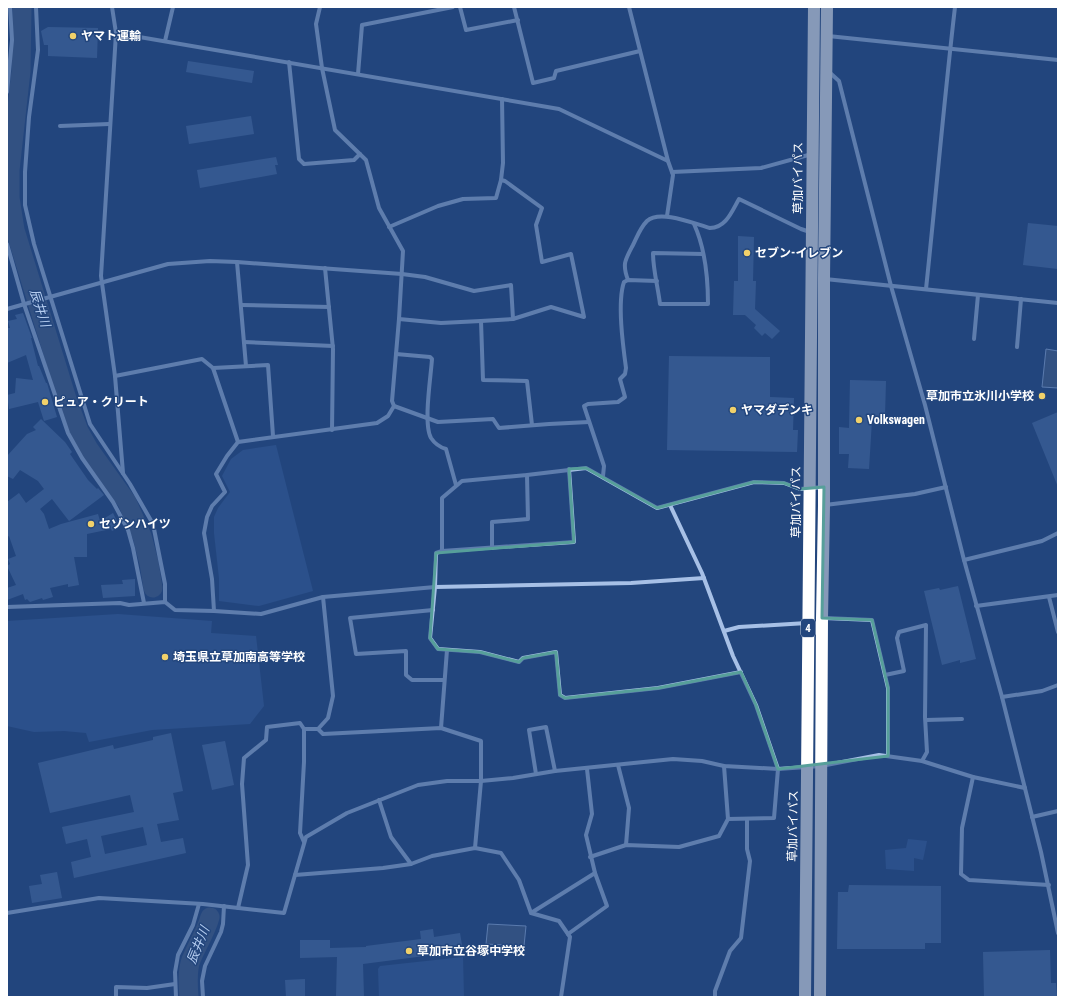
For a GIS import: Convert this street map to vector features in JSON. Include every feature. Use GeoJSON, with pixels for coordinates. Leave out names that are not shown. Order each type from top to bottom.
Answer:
{"type":"FeatureCollection","features":[{"type":"Feature","properties":{"kind":"highway","name":"草加バイパス"},"geometry":{"type":"LineString","coordinates":[[805,997],[814,7]]}},
{"type":"Feature","properties":{"kind":"highway","name":"4"},"geometry":{"type":"LineString","coordinates":[[820,997],[827,7]]}},
{"type":"Feature","properties":{"kind":"street"},"geometry":{"type":"LineString","coordinates":[[7,92],[12,40],[10,7]]}},
{"type":"Feature","properties":{"kind":"street"},"geometry":{"type":"LineString","coordinates":[[36,7],[38,50],[25,172],[25,205],[48,297],[90,424],[123,473],[153,524],[164,584],[165,602]]}},
{"type":"Feature","properties":{"kind":"street"},"geometry":{"type":"LineString","coordinates":[[112,7],[116,33],[100,263],[114,376],[123,473]]}},
{"type":"Feature","properties":{"kind":"street"},"geometry":{"type":"LineString","coordinates":[[165,41],[173,7]]}},
{"type":"Feature","properties":{"kind":"street"},"geometry":{"type":"LineString","coordinates":[[320,7],[316,24],[322,68],[335,130],[366,160],[379,208],[403,251],[392,401],[394,406],[438,422],[493,419],[500,428],[589,422]]}},
{"type":"Feature","properties":{"kind":"street"},"geometry":{"type":"LineString","coordinates":[[358,74],[362,26],[453,7]]}},
{"type":"Feature","properties":{"kind":"street"},"geometry":{"type":"LineString","coordinates":[[460,7],[466,30],[518,20]]}},
{"type":"Feature","properties":{"kind":"street"},"geometry":{"type":"LineString","coordinates":[[514,7],[533,83],[554,78],[556,71],[640,51]]}},
{"type":"Feature","properties":{"kind":"street"},"geometry":{"type":"LineString","coordinates":[[629,7],[668,161],[673,175],[667,216]]}},
{"type":"Feature","properties":{"kind":"street"},"geometry":{"type":"LineString","coordinates":[[926,289],[955,7]]}},
{"type":"Feature","properties":{"kind":"street"},"geometry":{"type":"LineString","coordinates":[[116,33],[560,108],[668,161]]}},
{"type":"Feature","properties":{"kind":"street"},"geometry":{"type":"LineString","coordinates":[[827,36],[950,50],[1058,60]]}},
{"type":"Feature","properties":{"kind":"street"},"geometry":{"type":"LineString","coordinates":[[289,62],[299,159],[304,164],[354,160],[360,154]]}},
{"type":"Feature","properties":{"kind":"street"},"geometry":{"type":"LineString","coordinates":[[827,70],[839,81],[891,286],[925,405],[976,606],[1002,698],[1049,885],[1058,933]]}},
{"type":"Feature","properties":{"kind":"street"},"geometry":{"type":"LineString","coordinates":[[390,227],[438,206],[457,200],[496,198],[504,163],[502,99]]}},
{"type":"Feature","properties":{"kind":"street"},"geometry":{"type":"LineString","coordinates":[[60,126],[110,124]]}},
{"type":"Feature","properties":{"kind":"street"},"geometry":{"type":"LineString","coordinates":[[672,172],[761,168],[812,154]]}},
{"type":"Feature","properties":{"kind":"street"},"geometry":{"type":"LineString","coordinates":[[399,319],[441,323],[481,322],[513,319],[551,307],[584,317],[571,254],[542,262],[536,226],[542,208],[505,181],[501,180]]}},
{"type":"Feature","properties":{"kind":"street"},"geometry":{"type":"LineString","coordinates":[[628,280],[625,272],[625,260],[640,229],[648,220],[657,216],[667,216],[710,228],[717,228],[729,217],[739,199],[801,229],[812,232]]}},
{"type":"Feature","properties":{"kind":"street"},"geometry":{"type":"LineString","coordinates":[[694,224],[703,254],[708,279],[708,304],[660,304],[657,281],[653,268],[653,253],[703,254]]}},
{"type":"Feature","properties":{"kind":"street"},"geometry":{"type":"LineString","coordinates":[[7,244],[68,433],[82,458],[113,502],[128,530],[134,548],[144,603]]}},
{"type":"Feature","properties":{"kind":"street"},"geometry":{"type":"LineString","coordinates":[[7,309],[168,264],[210,261],[402,274],[425,277],[474,291],[511,285],[513,319]]}},
{"type":"Feature","properties":{"kind":"street"},"geometry":{"type":"LineString","coordinates":[[237,262],[246,366]]}},
{"type":"Feature","properties":{"kind":"street"},"geometry":{"type":"LineString","coordinates":[[325,268],[333,346],[332,430]]}},
{"type":"Feature","properties":{"kind":"street"},"geometry":{"type":"LineString","coordinates":[[824,279],[1058,304]]}},
{"type":"Feature","properties":{"kind":"street"},"geometry":{"type":"LineString","coordinates":[[603,476],[604,466],[584,406],[588,404],[618,402],[625,397],[620,379],[625,374],[626,368],[621,323],[622,288],[624,282],[628,280],[657,281]]}},
{"type":"Feature","properties":{"kind":"street"},"geometry":{"type":"LineString","coordinates":[[974,339],[978,295]]}},
{"type":"Feature","properties":{"kind":"street"},"geometry":{"type":"LineString","coordinates":[[1017,347],[1021,299]]}},
{"type":"Feature","properties":{"kind":"street"},"geometry":{"type":"LineString","coordinates":[[241,305],[329,307]]}},
{"type":"Feature","properties":{"kind":"street"},"geometry":{"type":"LineString","coordinates":[[481,322],[483,380],[526,381],[532,425]]}},
{"type":"Feature","properties":{"kind":"street"},"geometry":{"type":"LineString","coordinates":[[244,342],[333,346]]}},
{"type":"Feature","properties":{"kind":"street"},"geometry":{"type":"LineString","coordinates":[[396,354],[430,357],[432,359],[427,419],[430,437],[439,447],[446,449],[456,485]]}},
{"type":"Feature","properties":{"kind":"street"},"geometry":{"type":"LineString","coordinates":[[114,376],[202,359],[213,368],[238,442]]}},
{"type":"Feature","properties":{"kind":"street"},"geometry":{"type":"LineString","coordinates":[[213,368],[268,365],[273,436]]}},
{"type":"Feature","properties":{"kind":"street"},"geometry":{"type":"LineString","coordinates":[[214,610],[212,579],[204,533],[212,506],[225,492],[216,474],[226,456],[238,442],[273,436],[377,424],[388,416],[394,406]]}},
{"type":"Feature","properties":{"kind":"street"},"geometry":{"type":"LineString","coordinates":[[442,551],[442,498],[462,480],[527,475],[586,468],[603,476],[657,508],[754,482],[784,483],[800,489],[824,487]]}},
{"type":"Feature","properties":{"kind":"street"},"geometry":{"type":"LineString","coordinates":[[569,470],[574,542],[442,551],[436,553],[435,587],[430,638],[438,649],[480,652],[519,662],[523,658],[556,652],[560,695],[565,698],[658,688],[741,672]]}},
{"type":"Feature","properties":{"kind":"street"},"geometry":{"type":"LineString","coordinates":[[492,548],[492,522],[528,519],[527,475]]}},
{"type":"Feature","properties":{"kind":"street"},"geometry":{"type":"LineString","coordinates":[[824,506],[915,494],[946,487]]}},
{"type":"Feature","properties":{"kind":"street"},"geometry":{"type":"LineString","coordinates":[[670,505],[704,578],[724,631],[756,705],[778,768],[774,818],[728,819]]}},
{"type":"Feature","properties":{"kind":"street"},"geometry":{"type":"LineString","coordinates":[[964,560],[1042,541],[1058,532]]}},
{"type":"Feature","properties":{"kind":"street"},"geometry":{"type":"LineString","coordinates":[[7,608],[120,603],[129,605],[165,602],[175,610],[214,610],[261,614],[323,597],[435,587],[631,583],[704,578]]}},
{"type":"Feature","properties":{"kind":"street"},"geometry":{"type":"LineString","coordinates":[[976,606],[1058,595]]}},
{"type":"Feature","properties":{"kind":"street"},"geometry":{"type":"LineString","coordinates":[[318,729],[328,718],[334,696],[323,597]]}},
{"type":"Feature","properties":{"kind":"street"},"geometry":{"type":"LineString","coordinates":[[1049,597],[1058,632]]}},
{"type":"Feature","properties":{"kind":"street"},"geometry":{"type":"LineString","coordinates":[[433,610],[350,618],[356,654],[406,651],[406,675],[412,680],[444,680]]}},
{"type":"Feature","properties":{"kind":"street"},"geometry":{"type":"LineString","coordinates":[[822,618],[872,620],[888,688],[888,756]]}},
{"type":"Feature","properties":{"kind":"street"},"geometry":{"type":"LineString","coordinates":[[724,631],[739,627],[808,623]]}},
{"type":"Feature","properties":{"kind":"street"},"geometry":{"type":"LineString","coordinates":[[885,675],[904,671],[896,638],[899,632],[926,625],[926,720],[928,752],[922,761]]}},
{"type":"Feature","properties":{"kind":"street"},"geometry":{"type":"LineString","coordinates":[[441,728],[447,650]]}},
{"type":"Feature","properties":{"kind":"street"},"geometry":{"type":"LineString","coordinates":[[1002,698],[1042,691],[1058,685]]}},
{"type":"Feature","properties":{"kind":"street"},"geometry":{"type":"LineString","coordinates":[[926,720],[962,719]]}},
{"type":"Feature","properties":{"kind":"street"},"geometry":{"type":"LineString","coordinates":[[238,908],[248,865],[242,784],[244,758],[266,740],[267,728],[300,723],[304,729],[304,762],[300,833],[305,842]]}},
{"type":"Feature","properties":{"kind":"street"},"geometry":{"type":"LineString","coordinates":[[536,774],[529,730],[546,727],[555,771]]}},
{"type":"Feature","properties":{"kind":"street"},"geometry":{"type":"LineString","coordinates":[[304,729],[318,729],[323,734],[441,728],[481,741],[481,781],[475,848]]}},
{"type":"Feature","properties":{"kind":"street"},"geometry":{"type":"LineString","coordinates":[[7,913],[99,898],[224,906],[284,913],[306,837],[347,813],[379,800],[418,785],[447,781],[481,781],[555,771],[587,769],[673,759],[702,761],[724,766],[808,768],[879,755],[922,761],[973,777],[1024,788]]}},
{"type":"Feature","properties":{"kind":"street"},"geometry":{"type":"LineString","coordinates":[[618,765],[629,808],[626,845]]}},
{"type":"Feature","properties":{"kind":"street"},"geometry":{"type":"LineString","coordinates":[[590,857],[626,845],[679,848],[718,836],[728,819],[724,766]]}},
{"type":"Feature","properties":{"kind":"street"},"geometry":{"type":"LineString","coordinates":[[568,934],[607,906],[590,857],[586,835],[592,814],[587,769]]}},
{"type":"Feature","properties":{"kind":"street"},"geometry":{"type":"LineString","coordinates":[[973,777],[962,828],[961,874],[969,880],[1049,885]]}},
{"type":"Feature","properties":{"kind":"street"},"geometry":{"type":"LineString","coordinates":[[379,800],[391,837],[411,864]]}},
{"type":"Feature","properties":{"kind":"street"},"geometry":{"type":"LineString","coordinates":[[1032,817],[1058,811]]}},
{"type":"Feature","properties":{"kind":"street"},"geometry":{"type":"LineString","coordinates":[[715,997],[715,991],[730,951],[741,938],[750,861],[747,849],[747,819]]}},
{"type":"Feature","properties":{"kind":"street"},"geometry":{"type":"LineString","coordinates":[[295,875],[383,868],[411,864],[432,856],[475,848],[501,853],[519,880],[531,913]]}},
{"type":"Feature","properties":{"kind":"street"},"geometry":{"type":"LineString","coordinates":[[531,913],[595,873]]}},
{"type":"Feature","properties":{"kind":"street"},"geometry":{"type":"LineString","coordinates":[[176,997],[175,972],[178,955],[193,925],[198,904]]}},
{"type":"Feature","properties":{"kind":"street"},"geometry":{"type":"LineString","coordinates":[[203,997],[202,981],[205,966],[221,932],[224,906]]}},
{"type":"Feature","properties":{"kind":"street"},"geometry":{"type":"LineString","coordinates":[[531,913],[559,921],[570,937],[561,997]]}},
{"type":"Feature","properties":{"kind":"street"},"geometry":{"type":"LineString","coordinates":[[116,997],[116,987],[147,988],[175,984]]}},
{"type":"Feature","properties":{"kind":"highlighted area"},"geometry":{"type":"Polygon","coordinates":[[[586,468],[657,508],[754,482],[784,483],[800,489],[824,487],[822,618],[872,620],[888,688],[888,756],[778,769],[756,705],[741,672],[658,688],[565,698],[560,695],[556,652],[523,658],[519,662],[480,652],[438,649],[430,638],[436,553],[574,542],[569,469],[586,468]]]}},
{"type":"Feature","properties":{"kind":"shaded area"},"geometry":{"type":"Polygon","coordinates":[[[1046,349],[1058,351],[1058,388],[1042,387],[1046,349]]]}},
{"type":"Feature","properties":{"kind":"shaded area"},"geometry":{"type":"Polygon","coordinates":[[[276,445],[313,591],[259,606],[219,601],[219,578],[214,533],[214,517],[218,508],[230,492],[222,476],[231,459],[243,450],[276,445]]]}},
{"type":"Feature","properties":{"kind":"shaded area"},"geometry":{"type":"Polygon","coordinates":[[[118,614],[212,621],[211,633],[256,636],[264,706],[250,724],[152,730],[89,742],[86,733],[64,731],[34,732],[7,726],[7,621],[118,614]]]}},
{"type":"Feature","properties":{"kind":"shaded area"},"geometry":{"type":"Polygon","coordinates":[[[908,839],[927,841],[923,860],[914,858],[914,871],[886,869],[885,850],[906,848],[908,839]]]}},
{"type":"Feature","properties":{"kind":"shaded area"},"geometry":{"type":"Polygon","coordinates":[[[488,924],[526,926],[524,946],[486,944],[488,924]]]}},
{"type":"Feature","properties":{"kind":"shaded area"},"geometry":{"type":"Polygon","coordinates":[[[463,957],[464,997],[379,997],[378,969],[380,966],[463,957]]]}},
{"type":"Feature","properties":{"kind":"building","name":"ヤマト運輸"},"geometry":{"type":"Polygon","coordinates":[[[48,27],[98,28],[97,58],[48,56],[48,45],[44,45],[41,31],[48,27]]]}},
{"type":"Feature","properties":{"kind":"building"},"geometry":{"type":"Polygon","coordinates":[[[188,61],[254,71],[252,83],[186,72],[188,61]]]}},
{"type":"Feature","properties":{"kind":"building"},"geometry":{"type":"Polygon","coordinates":[[[251,116],[254,134],[189,144],[186,126],[251,116]]]}},
{"type":"Feature","properties":{"kind":"building"},"geometry":{"type":"Polygon","coordinates":[[[276,157],[278,165],[275,165],[277,174],[200,188],[197,170],[276,157]]]}},
{"type":"Feature","properties":{"kind":"building"},"geometry":{"type":"Polygon","coordinates":[[[1028,223],[1058,226],[1058,269],[1023,265],[1028,223]]]}},
{"type":"Feature","properties":{"kind":"building"},"geometry":{"type":"Polygon","coordinates":[[[738,236],[754,237],[753,281],[756,281],[755,309],[780,331],[772,339],[765,333],[762,336],[754,328],[756,325],[745,315],[733,315],[734,281],[738,281],[738,236]]]}},
{"type":"Feature","properties":{"kind":"building"},"geometry":{"type":"Polygon","coordinates":[[[23,313],[32,338],[38,366],[47,383],[57,417],[44,421],[38,402],[9,409],[7,395],[15,393],[16,378],[33,380],[26,355],[7,363],[7,328],[10,328],[8,321],[17,319],[15,315],[23,313]]]}},
{"type":"Feature","properties":{"kind":"building"},"geometry":{"type":"Polygon","coordinates":[[[669,356],[770,357],[770,397],[794,398],[793,430],[798,430],[797,452],[667,450],[669,356]]]}},
{"type":"Feature","properties":{"kind":"building"},"geometry":{"type":"Polygon","coordinates":[[[850,380],[886,381],[885,415],[872,420],[869,469],[848,468],[849,454],[839,454],[839,427],[849,428],[850,380]]]}},
{"type":"Feature","properties":{"kind":"building"},"geometry":{"type":"Polygon","coordinates":[[[1058,412],[1058,487],[1032,423],[1058,412]]]}},
{"type":"Feature","properties":{"kind":"building"},"geometry":{"type":"Polygon","coordinates":[[[41,419],[65,442],[72,452],[70,454],[88,480],[104,495],[69,521],[52,499],[40,509],[44,514],[49,529],[61,524],[98,514],[100,521],[113,513],[120,527],[112,531],[111,529],[87,534],[87,557],[74,557],[79,585],[68,587],[68,584],[50,588],[53,597],[43,600],[42,598],[30,602],[27,599],[25,600],[23,594],[7,600],[7,588],[16,585],[7,566],[10,564],[8,559],[16,556],[9,536],[7,537],[7,502],[19,493],[26,503],[44,489],[38,481],[20,470],[13,479],[7,476],[7,456],[27,434],[36,430],[33,427],[41,419]]]}},
{"type":"Feature","properties":{"kind":"building"},"geometry":{"type":"Polygon","coordinates":[[[135,579],[135,596],[103,598],[101,585],[123,584],[122,580],[135,579]]]}},
{"type":"Feature","properties":{"kind":"building"},"geometry":{"type":"Polygon","coordinates":[[[958,586],[976,659],[960,663],[960,660],[942,665],[924,591],[939,588],[940,590],[958,586]]]}},
{"type":"Feature","properties":{"kind":"building"},"geometry":{"type":"Polygon","coordinates":[[[171,733],[183,791],[173,793],[179,820],[157,824],[161,842],[183,838],[186,853],[74,878],[71,862],[91,857],[87,839],[66,844],[62,827],[134,812],[130,795],[50,813],[38,763],[113,745],[114,749],[153,740],[153,737],[171,733]],[[143,827],[101,836],[105,854],[147,845],[143,827]]]}},
{"type":"Feature","properties":{"kind":"building"},"geometry":{"type":"Polygon","coordinates":[[[225,741],[234,785],[212,790],[202,745],[225,741]]]}},
{"type":"Feature","properties":{"kind":"building"},"geometry":{"type":"Polygon","coordinates":[[[57,872],[62,898],[32,903],[29,886],[42,884],[40,875],[57,872]]]}},
{"type":"Feature","properties":{"kind":"building"},"geometry":{"type":"Polygon","coordinates":[[[849,885],[941,886],[941,943],[925,943],[925,949],[837,949],[838,892],[848,892],[849,885]]]}},
{"type":"Feature","properties":{"kind":"building"},"geometry":{"type":"Polygon","coordinates":[[[433,929],[434,937],[460,933],[463,951],[363,964],[364,997],[336,997],[337,957],[300,958],[300,940],[330,940],[330,948],[366,947],[421,939],[420,931],[433,929]]]}},
{"type":"Feature","properties":{"kind":"building"},"geometry":{"type":"Polygon","coordinates":[[[1050,950],[1051,983],[1056,983],[1057,997],[984,997],[983,952],[1050,950]]]}},
{"type":"Feature","properties":{"kind":"building"},"geometry":{"type":"Polygon","coordinates":[[[305,979],[305,997],[286,997],[285,980],[305,979]]]}},
{"type":"Feature","properties":{"kind":"waterway","name":"辰井川"},"geometry":{"type":"LineString","coordinates":[[22,7],[21,71],[10,170],[10,198],[15,230],[67,399],[79,431],[89,449],[127,502],[142,536],[149,563],[153,588]]}},
{"type":"Feature","properties":{"kind":"waterway","name":"辰井川"},"geometry":{"type":"LineString","coordinates":[[189,997],[188,978],[190,964],[210,917]]}},
{"type":"Feature","properties":{"kind":"place","name":"ヤマト運輸"},"geometry":{"type":"Point","coordinates":[73,36]}},
{"type":"Feature","properties":{"kind":"place","name":"セブン-イレブン"},"geometry":{"type":"Point","coordinates":[747,253]}},
{"type":"Feature","properties":{"kind":"place","name":"草加市立氷川小学校"},"geometry":{"type":"Point","coordinates":[1042,396]}},
{"type":"Feature","properties":{"kind":"place","name":"ピュア・クリート"},"geometry":{"type":"Point","coordinates":[45,402]}},
{"type":"Feature","properties":{"kind":"place","name":"ヤマダデンキ"},"geometry":{"type":"Point","coordinates":[733,410]}},
{"type":"Feature","properties":{"kind":"place","name":"Volkswagen"},"geometry":{"type":"Point","coordinates":[859,420]}},
{"type":"Feature","properties":{"kind":"place","name":"セゾンハイツ"},"geometry":{"type":"Point","coordinates":[91,524]}},
{"type":"Feature","properties":{"kind":"place","name":"埼玉県立草加南高等学校"},"geometry":{"type":"Point","coordinates":[165,657]}},
{"type":"Feature","properties":{"kind":"place","name":"草加市立谷塚中学校"},"geometry":{"type":"Point","coordinates":[409,951]}}]}
